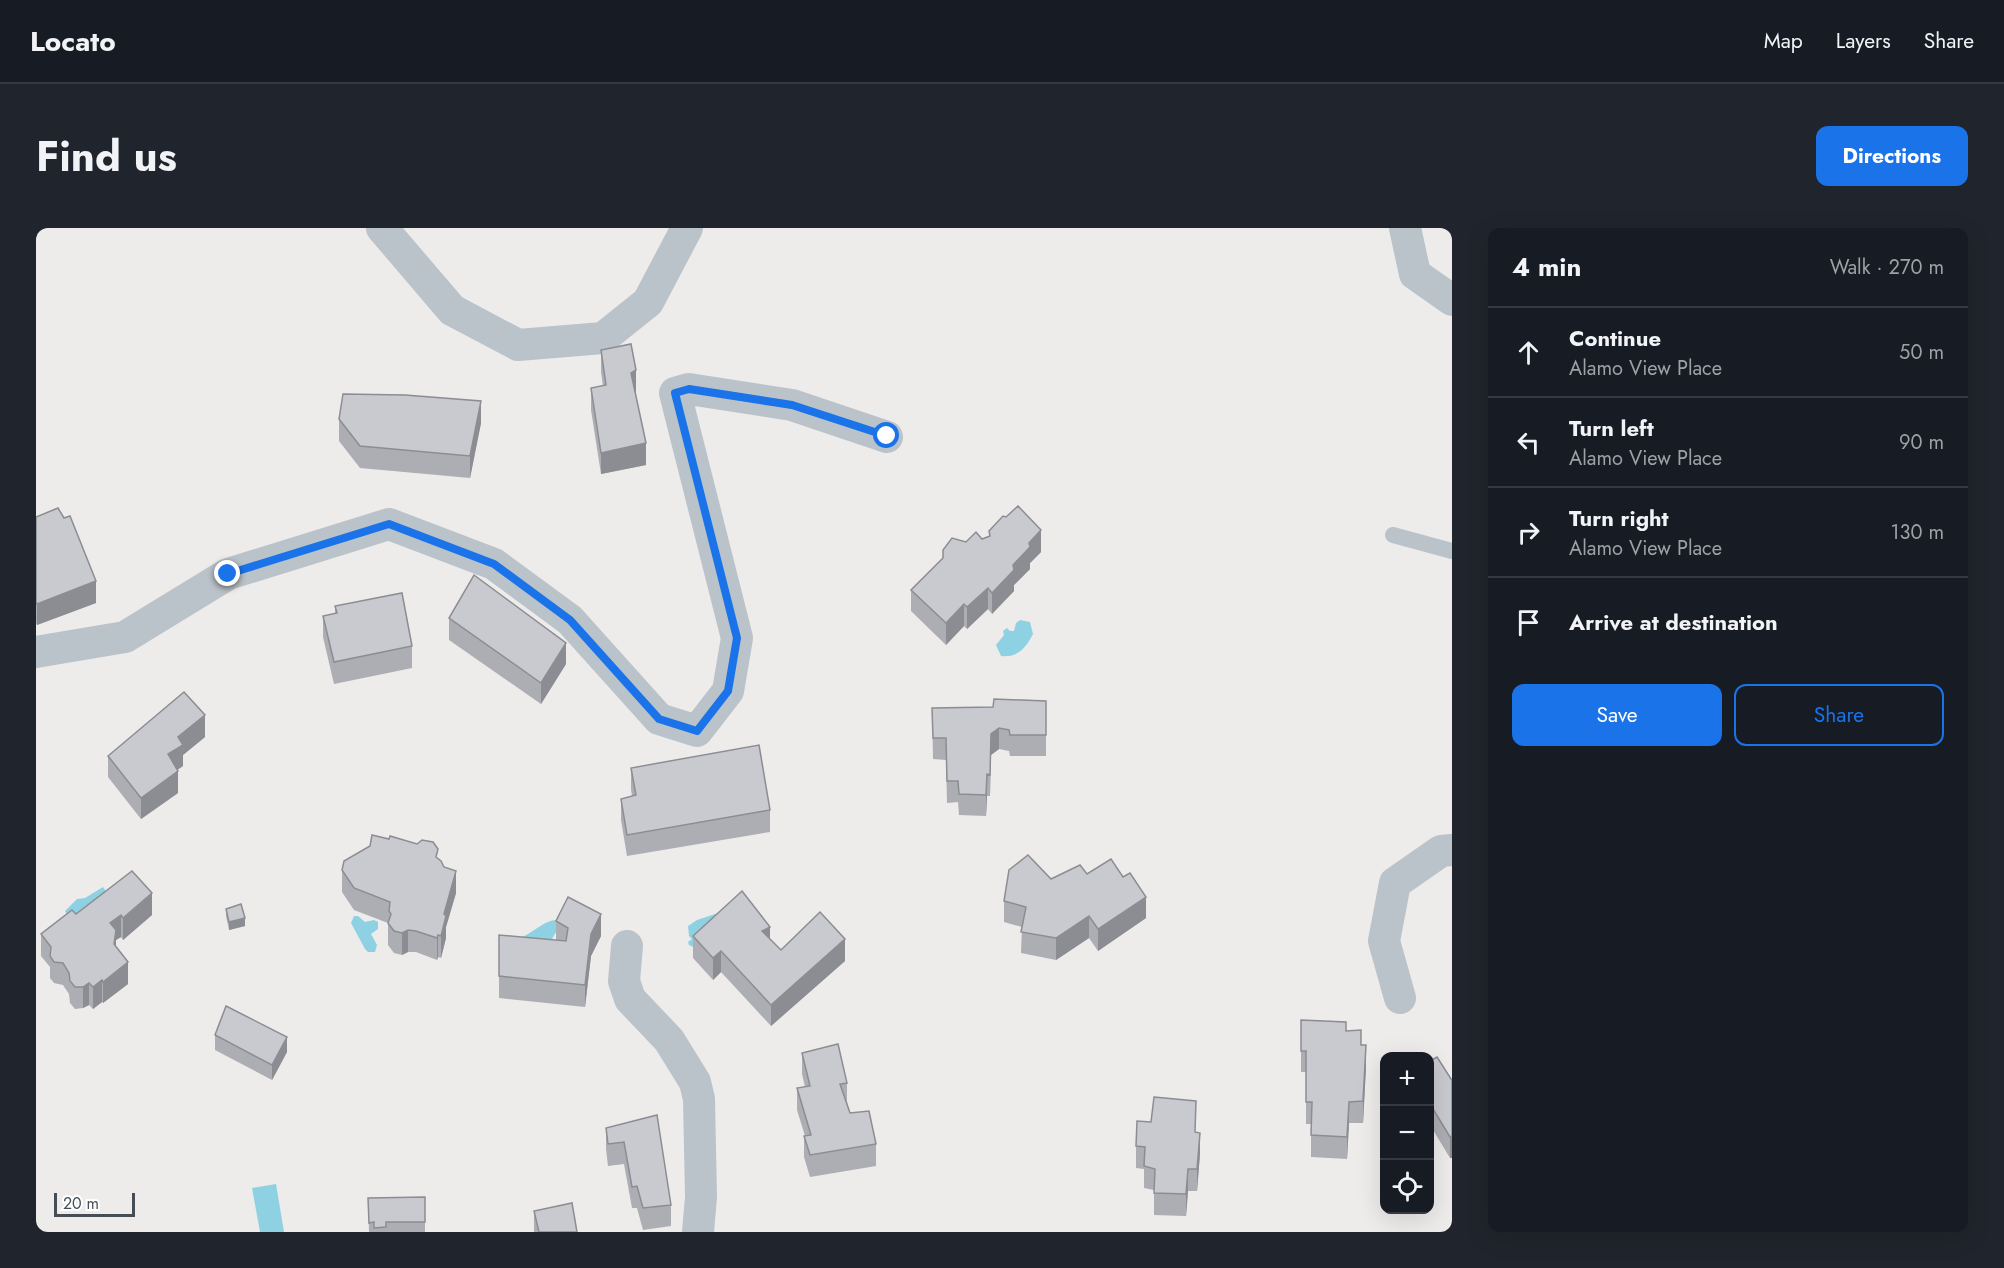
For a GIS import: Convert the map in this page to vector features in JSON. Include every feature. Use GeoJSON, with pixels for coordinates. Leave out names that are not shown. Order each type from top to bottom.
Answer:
{"type":"FeatureCollection","features":[{"type":"Feature","properties":{"kind":"street"},"geometry":{"type":"LineString","coordinates":[[382,228],[452,310],[518,345],[603,338],[648,302],[687,228]]}},
{"type":"Feature","properties":{"kind":"street"},"geometry":{"type":"LineString","coordinates":[[1405,228],[1415,274],[1452,300]]}},
{"type":"Feature","properties":{"kind":"street"},"geometry":{"type":"LineString","coordinates":[[36,652],[125,637],[228,574],[389,524],[494,564],[570,620],[659,719],[697,731],[728,691],[737,638],[675,393],[689,389],[792,405],[887,436]]}},
{"type":"Feature","properties":{"kind":"street"},"geometry":{"type":"LineString","coordinates":[[1400,998],[1384,941],[1395,883],[1441,851],[1452,850]]}},
{"type":"Feature","properties":{"kind":"street"},"geometry":{"type":"LineString","coordinates":[[627,946],[624,981],[630,999],[669,1040],[696,1082],[699,1099],[701,1186],[698,1232]]}},
{"type":"Feature","properties":{"kind":"lane"},"geometry":{"type":"LineString","coordinates":[[1393,535],[1452,551]]}},
{"type":"Feature","properties":{"kind":"water"},"geometry":{"type":"Polygon","coordinates":[[[1020,620],[1030,622],[1033,634],[1027,644],[1016,654],[1001,656],[996,645],[1004,635],[1003,631],[1007,628],[1014,631],[1016,623],[1020,620]]]}},
{"type":"Feature","properties":{"kind":"water"},"geometry":{"type":"Polygon","coordinates":[[[103,887],[112,900],[71,921],[65,911],[77,899],[85,898],[103,887]]]}},
{"type":"Feature","properties":{"kind":"water"},"geometry":{"type":"Polygon","coordinates":[[[721,912],[693,947],[689,945],[688,942],[692,939],[689,936],[688,926],[697,920],[721,912]]]}},
{"type":"Feature","properties":{"kind":"water"},"geometry":{"type":"Polygon","coordinates":[[[354,916],[358,916],[365,922],[374,920],[378,922],[378,929],[371,934],[377,945],[375,952],[368,952],[365,949],[351,923],[354,916]]]}},
{"type":"Feature","properties":{"kind":"water"},"geometry":{"type":"Polygon","coordinates":[[[555,920],[560,922],[551,942],[522,937],[546,923],[555,920]]]}},
{"type":"Feature","properties":{"kind":"water"},"geometry":{"type":"Polygon","coordinates":[[[276,1184],[284,1232],[260,1232],[252,1188],[276,1184]]]}},
{"type":"Feature","properties":{"kind":"building"},"geometry":{"type":"Polygon","coordinates":[[[631,344],[636,370],[631,373],[646,443],[601,453],[591,388],[606,385],[601,350],[631,344]]]}},
{"type":"Feature","properties":{"kind":"building"},"geometry":{"type":"Polygon","coordinates":[[[343,394],[405,395],[481,401],[470,456],[360,446],[339,419],[343,394]]]}},
{"type":"Feature","properties":{"kind":"building"},"geometry":{"type":"Polygon","coordinates":[[[1018,506],[1041,530],[1029,543],[1030,547],[1013,565],[1014,570],[992,593],[988,588],[967,607],[964,604],[946,623],[911,590],[943,558],[943,550],[952,538],[966,542],[976,532],[982,539],[990,536],[989,531],[1003,516],[1006,517],[1018,506]]]}},
{"type":"Feature","properties":{"kind":"building"},"geometry":{"type":"Polygon","coordinates":[[[58,508],[64,518],[70,516],[96,581],[37,604],[36,517],[58,508]]]}},
{"type":"Feature","properties":{"kind":"building"},"geometry":{"type":"Polygon","coordinates":[[[474,575],[566,643],[541,683],[449,618],[474,575]]]}},
{"type":"Feature","properties":{"kind":"building"},"geometry":{"type":"Polygon","coordinates":[[[402,593],[412,646],[334,662],[323,616],[337,613],[335,606],[402,593]]]}},
{"type":"Feature","properties":{"kind":"building"},"geometry":{"type":"Polygon","coordinates":[[[184,692],[205,715],[178,737],[183,745],[168,754],[178,771],[141,798],[108,756],[184,692]]]}},
{"type":"Feature","properties":{"kind":"building"},"geometry":{"type":"Polygon","coordinates":[[[994,699],[1046,701],[1046,735],[1010,735],[1009,730],[999,728],[991,734],[990,775],[987,774],[986,795],[959,794],[958,781],[947,781],[946,738],[933,738],[932,708],[993,707],[994,699]]]}},
{"type":"Feature","properties":{"kind":"building"},"geometry":{"type":"Polygon","coordinates":[[[759,745],[770,810],[627,835],[621,799],[636,795],[631,768],[759,745]]]}},
{"type":"Feature","properties":{"kind":"building"},"geometry":{"type":"Polygon","coordinates":[[[372,835],[389,839],[390,836],[417,844],[422,840],[433,842],[438,849],[436,857],[444,867],[456,871],[444,914],[446,916],[441,936],[438,935],[437,938],[408,930],[402,933],[394,931],[388,923],[391,914],[390,902],[354,888],[342,870],[344,861],[370,846],[372,835]]]}},
{"type":"Feature","properties":{"kind":"building"},"geometry":{"type":"Polygon","coordinates":[[[1028,855],[1051,879],[1080,865],[1087,874],[1111,859],[1123,877],[1130,873],[1146,897],[1098,929],[1089,916],[1056,938],[1021,932],[1026,907],[1004,901],[1009,870],[1028,855]]]}},
{"type":"Feature","properties":{"kind":"building"},"geometry":{"type":"Polygon","coordinates":[[[132,871],[152,893],[123,918],[121,915],[110,923],[116,930],[114,944],[128,962],[93,987],[89,983],[83,987],[75,987],[63,963],[54,962],[50,956],[51,947],[41,934],[72,910],[76,914],[132,871]]]}},
{"type":"Feature","properties":{"kind":"building"},"geometry":{"type":"Polygon","coordinates":[[[742,891],[770,927],[762,931],[781,950],[820,912],[845,939],[771,1005],[721,951],[713,958],[693,936],[742,891]]]}},
{"type":"Feature","properties":{"kind":"building"},"geometry":{"type":"Polygon","coordinates":[[[568,897],[601,914],[591,934],[585,985],[499,976],[499,935],[566,941],[568,928],[556,921],[568,897]]]}},
{"type":"Feature","properties":{"kind":"building"},"geometry":{"type":"Polygon","coordinates":[[[241,904],[245,918],[229,922],[226,909],[241,904]]]}},
{"type":"Feature","properties":{"kind":"building"},"geometry":{"type":"Polygon","coordinates":[[[226,1006],[287,1037],[272,1065],[215,1035],[226,1006]]]}},
{"type":"Feature","properties":{"kind":"building"},"geometry":{"type":"Polygon","coordinates":[[[1301,1020],[1346,1022],[1346,1031],[1361,1030],[1361,1045],[1366,1045],[1363,1101],[1349,1102],[1347,1137],[1311,1135],[1312,1102],[1306,1102],[1306,1051],[1301,1051],[1301,1020]]]}},
{"type":"Feature","properties":{"kind":"building"},"geometry":{"type":"Polygon","coordinates":[[[838,1044],[847,1083],[840,1084],[850,1113],[869,1111],[876,1144],[810,1155],[804,1136],[811,1135],[797,1088],[810,1086],[802,1053],[838,1044]]]}},
{"type":"Feature","properties":{"kind":"building"},"geometry":{"type":"Polygon","coordinates":[[[1437,1057],[1452,1079],[1452,1136],[1450,1137],[1434,1111],[1434,1059],[1437,1057]]]}},
{"type":"Feature","properties":{"kind":"building"},"geometry":{"type":"Polygon","coordinates":[[[1154,1097],[1196,1101],[1195,1132],[1200,1133],[1197,1169],[1188,1169],[1186,1194],[1154,1193],[1155,1169],[1144,1166],[1145,1147],[1136,1146],[1137,1121],[1151,1122],[1154,1097]]]}},
{"type":"Feature","properties":{"kind":"building"},"geometry":{"type":"Polygon","coordinates":[[[657,1115],[671,1205],[643,1208],[637,1186],[632,1187],[624,1142],[608,1144],[606,1128],[657,1115]]]}},
{"type":"Feature","properties":{"kind":"building"},"geometry":{"type":"Polygon","coordinates":[[[425,1197],[425,1222],[386,1222],[386,1227],[374,1228],[374,1222],[369,1223],[368,1198],[425,1197]]]}},
{"type":"Feature","properties":{"kind":"building"},"geometry":{"type":"Polygon","coordinates":[[[572,1203],[577,1232],[539,1232],[534,1211],[572,1203]]]}},
{"type":"Feature","properties":{"kind":"route"},"geometry":{"type":"LineString","coordinates":[[228,574],[389,524],[494,564],[570,620],[659,719],[697,731],[728,691],[737,638],[675,393],[689,389],[792,405],[887,436]]}}]}
